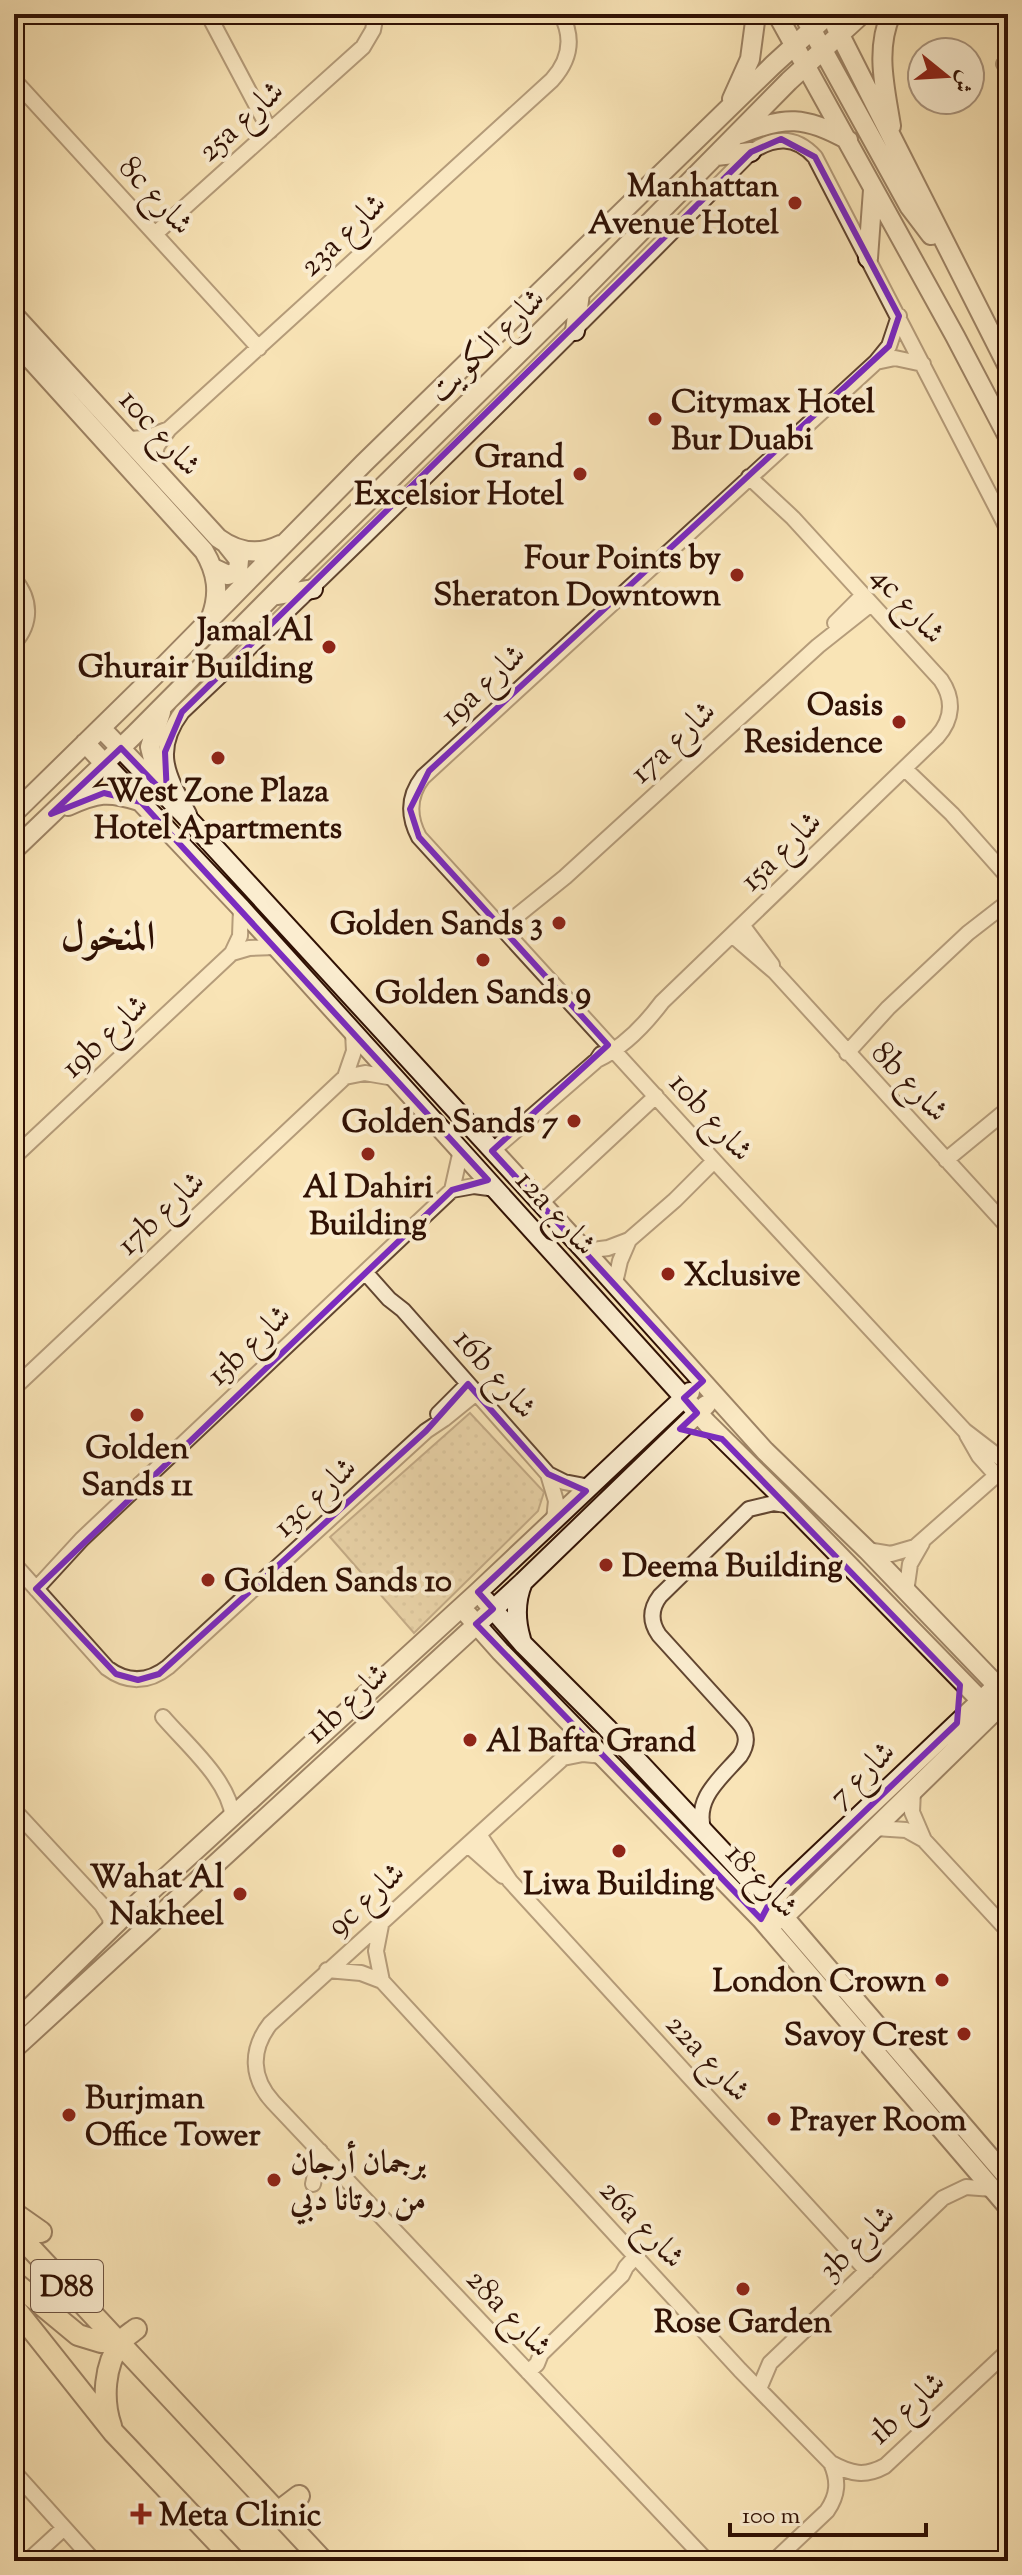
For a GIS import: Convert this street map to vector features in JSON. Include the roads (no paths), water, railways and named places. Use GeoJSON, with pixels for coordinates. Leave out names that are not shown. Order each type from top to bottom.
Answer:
{"type":"FeatureCollection","features":[{"type":"Feature","properties":{"kind":"main road"},"geometry":{"type":"LineString","coordinates":[[14,2213],[41,2232]]}},
{"type":"Feature","properties":{"kind":"main road","name":"D88"},"geometry":{"type":"LineString","coordinates":[[14,2230],[128,2336],[323,2561]]}},
{"type":"Feature","properties":{"kind":"main road"},"geometry":{"type":"LineString","coordinates":[[14,2282],[78,2335],[101,2342],[128,2336]]}},
{"type":"Feature","properties":{"kind":"main road","name":"D88"},"geometry":{"type":"LineString","coordinates":[[14,2307],[114,2433],[235,2561]]}},
{"type":"Feature","properties":{"kind":"main road"},"geometry":{"type":"LineString","coordinates":[[114,2433],[107,2410],[106,2386],[109,2371],[128,2336]]}},
{"type":"Feature","properties":{"kind":"main road"},"geometry":{"type":"LineString","coordinates":[[278,2512],[299,2496]]}},
{"type":"Feature","properties":{"kind":"street"},"geometry":{"type":"LineString","coordinates":[[208,14],[270,131]]}},
{"type":"Feature","properties":{"kind":"street","name":"25a شارع"},"geometry":{"type":"LineString","coordinates":[[155,234],[363,47],[373,30],[376,14]]}},
{"type":"Feature","properties":{"kind":"street","name":"23a شارع"},"geometry":{"type":"LineString","coordinates":[[152,467],[157,446],[169,429],[552,80],[560,71],[569,48],[566,24],[561,14]]}},
{"type":"Feature","properties":{"kind":"street"},"geometry":{"type":"LineString","coordinates":[[725,114],[750,59],[756,14]]}},
{"type":"Feature","properties":{"kind":"street"},"geometry":{"type":"LineString","coordinates":[[777,14],[1008,437]]}},
{"type":"Feature","properties":{"kind":"street"},"geometry":{"type":"LineString","coordinates":[[829,14],[1008,367]]}},
{"type":"Feature","properties":{"kind":"street","name":"شارع الكويت"},"geometry":{"type":"LineString","coordinates":[[14,850],[105,763],[110,738],[148,695],[161,669],[282,544],[795,46],[808,22],[829,14]]}},
{"type":"Feature","properties":{"kind":"street","name":"شارع الكويت"},"geometry":{"type":"LineString","coordinates":[[14,813],[85,743],[110,738],[165,704],[734,137],[862,14]]}},
{"type":"Feature","properties":{"kind":"street"},"geometry":{"type":"LineString","coordinates":[[891,14],[884,35],[882,66],[894,144]]}},
{"type":"Feature","properties":{"kind":"street"},"geometry":{"type":"LineString","coordinates":[[808,22],[909,206],[924,227],[946,247]]}},
{"type":"Feature","properties":{"kind":"street","name":"8c شارع"},"geometry":{"type":"LineString","coordinates":[[14,80],[259,348]]}},
{"type":"Feature","properties":{"kind":"street"},"geometry":{"type":"LineString","coordinates":[[734,137],[768,123],[792,120],[816,124],[848,140]]}},
{"type":"Feature","properties":{"kind":"street"},"geometry":{"type":"LineString","coordinates":[[194,825],[166,765],[168,737],[182,712],[313,589],[575,331],[751,152],[764,143],[781,139],[799,143],[815,157],[1008,530]]}},
{"type":"Feature","properties":{"kind":"street"},"geometry":{"type":"LineString","coordinates":[[716,156],[751,152]]}},
{"type":"Feature","properties":{"kind":"street"},"geometry":{"type":"LineString","coordinates":[[868,258],[873,190]]}},
{"type":"Feature","properties":{"kind":"street"},"geometry":{"type":"LineString","coordinates":[[575,331],[580,293]]}},
{"type":"Feature","properties":{"kind":"street","name":"10c شارع"},"geometry":{"type":"LineString","coordinates":[[14,315],[227,545]]}},
{"type":"Feature","properties":{"kind":"street","name":"19a شارع"},"geometry":{"type":"LineString","coordinates":[[419,837],[410,809],[414,791],[423,777],[876,362],[889,346],[899,316]]}},
{"type":"Feature","properties":{"kind":"street","name":"10c شارع"},"geometry":{"type":"LineString","coordinates":[[14,341],[204,551],[213,568]]}},
{"type":"Feature","properties":{"kind":"street"},"geometry":{"type":"LineString","coordinates":[[876,362],[904,359],[923,364]]}},
{"type":"Feature","properties":{"kind":"street","name":"23a شارع"},"geometry":{"type":"LineString","coordinates":[[127,439],[140,440],[169,429]]}},
{"type":"Feature","properties":{"kind":"street"},"geometry":{"type":"LineString","coordinates":[[287,581],[296,558],[367,484],[369,473],[364,463]]}},
{"type":"Feature","properties":{"kind":"street","name":"4c شارع"},"geometry":{"type":"LineString","coordinates":[[753,473],[946,687],[951,704],[950,714],[937,737]]}},
{"type":"Feature","properties":{"kind":"street"},"geometry":{"type":"LineString","coordinates":[[227,545],[238,550],[261,552],[282,544]]}},
{"type":"Feature","properties":{"kind":"street"},"geometry":{"type":"LineString","coordinates":[[213,568],[228,575],[238,571],[239,560],[227,545]]}},
{"type":"Feature","properties":{"kind":"street"},"geometry":{"type":"LineString","coordinates":[[210,619],[217,592],[213,568]]}},
{"type":"Feature","properties":{"kind":"street"},"geometry":{"type":"LineString","coordinates":[[14,579],[26,598],[28,614],[24,629],[14,642]]}},
{"type":"Feature","properties":{"kind":"street"},"geometry":{"type":"LineString","coordinates":[[272,596],[313,589]]}},
{"type":"Feature","properties":{"kind":"street","name":"17a شارع"},"geometry":{"type":"LineString","coordinates":[[506,931],[549,897],[565,877],[818,646],[826,632],[867,600]]}},
{"type":"Feature","properties":{"kind":"street"},"geometry":{"type":"LineString","coordinates":[[160,790],[150,747],[165,704]]}},
{"type":"Feature","properties":{"kind":"street","name":"15a شارع"},"geometry":{"type":"LineString","coordinates":[[492,1151],[611,1048],[638,1030],[662,1002],[937,737]]}},
{"type":"Feature","properties":{"kind":"street","name":"12a شارع"},"geometry":{"type":"LineString","coordinates":[[110,738],[194,825],[615,1283],[765,1451],[867,1550],[974,1664],[1005,1689]]}},
{"type":"Feature","properties":{"kind":"street","name":"12a شارع"},"geometry":{"type":"LineString","coordinates":[[85,743],[241,908],[697,1413],[987,1706]]}},
{"type":"Feature","properties":{"kind":"street"},"geometry":{"type":"LineString","coordinates":[[908,765],[942,798],[952,814],[1008,877]]}},
{"type":"Feature","properties":{"kind":"street"},"geometry":{"type":"LineString","coordinates":[[51,814],[89,796],[104,793],[141,802]]}},
{"type":"Feature","properties":{"kind":"street","name":"10b شارع"},"geometry":{"type":"LineString","coordinates":[[419,837],[965,1431],[1008,1464]]}},
{"type":"Feature","properties":{"kind":"street"},"geometry":{"type":"LineString","coordinates":[[968,933],[978,919],[1008,891]]}},
{"type":"Feature","properties":{"kind":"street"},"geometry":{"type":"LineString","coordinates":[[843,1049],[968,933],[1008,902]]}},
{"type":"Feature","properties":{"kind":"street"},"geometry":{"type":"LineString","coordinates":[[232,953],[241,927],[241,908]]}},
{"type":"Feature","properties":{"kind":"street","name":"8b شارع"},"geometry":{"type":"LineString","coordinates":[[737,930],[1008,1227]]}},
{"type":"Feature","properties":{"kind":"street"},"geometry":{"type":"LineString","coordinates":[[232,953],[249,948],[275,947]]}},
{"type":"Feature","properties":{"kind":"street","name":"19b شارع"},"geometry":{"type":"LineString","coordinates":[[14,1157],[232,953]]}},
{"type":"Feature","properties":{"kind":"street"},"geometry":{"type":"LineString","coordinates":[[353,1033],[354,1051],[345,1077],[375,1073],[394,1078]]}},
{"type":"Feature","properties":{"kind":"street","name":"17b شارع"},"geometry":{"type":"LineString","coordinates":[[15,1385],[345,1077]]}},
{"type":"Feature","properties":{"kind":"street"},"geometry":{"type":"LineString","coordinates":[[541,1203],[656,1096]]}},
{"type":"Feature","properties":{"kind":"street"},"geometry":{"type":"LineString","coordinates":[[950,1164],[976,1133],[1008,1109]]}},
{"type":"Feature","properties":{"kind":"street"},"geometry":{"type":"LineString","coordinates":[[461,1150],[452,1190],[474,1186],[496,1189]]}},
{"type":"Feature","properties":{"kind":"street"},"geometry":{"type":"LineString","coordinates":[[585,1251],[608,1248],[629,1240],[717,1164]]}},
{"type":"Feature","properties":{"kind":"street","name":"15b شارع"},"geometry":{"type":"LineString","coordinates":[[32,1585],[61,1553],[82,1539],[452,1190]]}},
{"type":"Feature","properties":{"kind":"street"},"geometry":{"type":"LineString","coordinates":[[615,1283],[629,1240]]}},
{"type":"Feature","properties":{"kind":"street","name":"16b شارع"},"geometry":{"type":"LineString","coordinates":[[369,1268],[548,1474]]}},
{"type":"Feature","properties":{"kind":"street"},"geometry":{"type":"LineString","coordinates":[[663,1417],[667,1399],[665,1377]]}},
{"type":"Feature","properties":{"kind":"street","name":"11b شارع"},"geometry":{"type":"LineString","coordinates":[[14,2023],[129,1911],[703,1381]]}},
{"type":"Feature","properties":{"kind":"street","name":"13c شارع"},"geometry":{"type":"LineString","coordinates":[[32,1585],[107,1668],[138,1680],[149,1678],[168,1667],[426,1431],[444,1419],[472,1388]]}},
{"type":"Feature","properties":{"kind":"street","name":"11b شارع"},"geometry":{"type":"LineString","coordinates":[[14,2049],[523,1582],[715,1396]]}},
{"type":"Feature","properties":{"kind":"street","name":"10b شارع"},"geometry":{"type":"LineString","coordinates":[[965,1431],[979,1456],[996,1475]]}},
{"type":"Feature","properties":{"kind":"street"},"geometry":{"type":"LineString","coordinates":[[669,1439],[694,1433],[722,1439]]}},
{"type":"Feature","properties":{"kind":"street"},"geometry":{"type":"LineString","coordinates":[[867,1550],[903,1552],[925,1540],[1008,1464]]}},
{"type":"Feature","properties":{"kind":"street"},"geometry":{"type":"LineString","coordinates":[[548,1474],[564,1482],[590,1487]]}},
{"type":"Feature","properties":{"kind":"street"},"geometry":{"type":"LineString","coordinates":[[548,1474],[556,1501],[554,1520]]}},
{"type":"Feature","properties":{"kind":"street"},"geometry":{"type":"LineString","coordinates":[[704,1833],[700,1816],[704,1799],[745,1750],[746,1735],[738,1722],[659,1635],[654,1628],[652,1611],[660,1596],[742,1515],[766,1503],[791,1506]]}},
{"type":"Feature","properties":{"kind":"street"},"geometry":{"type":"LineString","coordinates":[[906,1592],[910,1564],[925,1540]]}},
{"type":"Feature","properties":{"kind":"street"},"geometry":{"type":"LineString","coordinates":[[14,1564],[32,1585]]}},
{"type":"Feature","properties":{"kind":"street"},"geometry":{"type":"LineString","coordinates":[[523,1582],[516,1615],[524,1645]]}},
{"type":"Feature","properties":{"kind":"street","name":"شارع 18"},"geometry":{"type":"LineString","coordinates":[[478,1592],[524,1645],[607,1728],[784,1917],[1000,2184],[1008,2207]]}},
{"type":"Feature","properties":{"kind":"street","name":"شارع 18"},"geometry":{"type":"LineString","coordinates":[[461,1607],[763,1921],[1000,2184]]}},
{"type":"Feature","properties":{"kind":"street"},"geometry":{"type":"LineString","coordinates":[[452,1646],[479,1644],[500,1651]]}},
{"type":"Feature","properties":{"kind":"street"},"geometry":{"type":"LineString","coordinates":[[974,1664],[1008,1666]]}},
{"type":"Feature","properties":{"kind":"street"},"geometry":{"type":"LineString","coordinates":[[957,1676],[962,1703],[957,1723]]}},
{"type":"Feature","properties":{"kind":"street","name":"شارع 7"},"geometry":{"type":"LineString","coordinates":[[763,1921],[784,1917],[913,1791],[1005,1689]]}},
{"type":"Feature","properties":{"kind":"street","name":"شارع 7"},"geometry":{"type":"LineString","coordinates":[[763,1921],[770,1902],[957,1723],[987,1706]]}},
{"type":"Feature","properties":{"kind":"street"},"geometry":{"type":"LineString","coordinates":[[163,1717],[221,1783],[230,1800],[233,1818]]}},
{"type":"Feature","properties":{"kind":"street","name":"9c شارع"},"geometry":{"type":"LineString","coordinates":[[273,2102],[257,2074],[256,2053],[258,2042],[270,2024],[563,1758],[575,1726]]}},
{"type":"Feature","properties":{"kind":"street"},"geometry":{"type":"LineString","coordinates":[[563,1758],[583,1754],[603,1756]]}},
{"type":"Feature","properties":{"kind":"street"},"geometry":{"type":"LineString","coordinates":[[221,1783],[239,1792],[259,1794]]}},
{"type":"Feature","properties":{"kind":"street"},"geometry":{"type":"LineString","coordinates":[[913,1791],[912,1812],[924,1840]]}},
{"type":"Feature","properties":{"kind":"street"},"geometry":{"type":"LineString","coordinates":[[14,1810],[102,1905],[110,1918],[111,1929]]}},
{"type":"Feature","properties":{"kind":"street"},"geometry":{"type":"LineString","coordinates":[[875,1828],[906,1830],[924,1840],[1002,1913],[1008,1931]]}},
{"type":"Feature","properties":{"kind":"street","name":"22a شارع"},"geometry":{"type":"LineString","coordinates":[[474,1840],[492,1868],[510,1881],[867,2271]]}},
{"type":"Feature","properties":{"kind":"street"},"geometry":{"type":"LineString","coordinates":[[102,1905],[129,1911]]}},
{"type":"Feature","properties":{"kind":"street"},"geometry":{"type":"LineString","coordinates":[[382,1920],[376,1951],[382,1981]]}},
{"type":"Feature","properties":{"kind":"street"},"geometry":{"type":"LineString","coordinates":[[327,1970],[361,1973],[382,1981]]}},
{"type":"Feature","properties":{"kind":"street","name":"26a شارع"},"geometry":{"type":"LineString","coordinates":[[382,1981],[740,2370],[831,2463]]}},
{"type":"Feature","properties":{"kind":"street","name":"28a شارع"},"geometry":{"type":"LineString","coordinates":[[273,2102],[707,2561]]}},
{"type":"Feature","properties":{"kind":"street"},"geometry":{"type":"LineString","coordinates":[[313,2184],[320,2151]]}},
{"type":"Feature","properties":{"kind":"street","name":"3b شارع"},"geometry":{"type":"LineString","coordinates":[[759,2389],[770,2363],[950,2193],[966,2187],[1000,2184]]}},
{"type":"Feature","properties":{"kind":"street"},"geometry":{"type":"LineString","coordinates":[[524,2368],[530,2356],[541,2354],[622,2275],[632,2273],[639,2260]]}},
{"type":"Feature","properties":{"kind":"street","name":"1b شارع"},"geometry":{"type":"LineString","coordinates":[[831,2463],[863,2474],[885,2466],[1008,2351]]}},
{"type":"Feature","properties":{"kind":"street"},"geometry":{"type":"LineString","coordinates":[[740,2370],[770,2363]]}},
{"type":"Feature","properties":{"kind":"street"},"geometry":{"type":"LineString","coordinates":[[774,2561],[827,2511],[837,2482],[831,2463]]}},
{"type":"Feature","properties":{"kind":"street"},"geometry":{"type":"LineString","coordinates":[[14,2472],[94,2561]]}},
{"type":"Feature","properties":{"kind":"street"},"geometry":{"type":"LineString","coordinates":[[28,2561],[64,2528]]}},
{"type":"Feature","properties":{"kind":"place","name":"Manhattan Avenue Hotel"},"geometry":{"type":"Point","coordinates":[795,203]}},
{"type":"Feature","properties":{"kind":"place","name":"Citymax Hotel Bur Duabi"},"geometry":{"type":"Point","coordinates":[655,419]}},
{"type":"Feature","properties":{"kind":"place","name":"Grand Excelsior Hotel"},"geometry":{"type":"Point","coordinates":[580,474]}},
{"type":"Feature","properties":{"kind":"place","name":"Four Points by Sheraton Downtown"},"geometry":{"type":"Point","coordinates":[737,575]}},
{"type":"Feature","properties":{"kind":"place","name":"Jamal Al Ghurair Building"},"geometry":{"type":"Point","coordinates":[329,647]}},
{"type":"Feature","properties":{"kind":"place","name":"Oasis Residence"},"geometry":{"type":"Point","coordinates":[899,722]}},
{"type":"Feature","properties":{"kind":"place","name":"West Zone Plaza Hotel Apartments"},"geometry":{"type":"Point","coordinates":[218,758]}},
{"type":"Feature","properties":{"kind":"place","name":"Golden Sands 3"},"geometry":{"type":"Point","coordinates":[559,923]}},
{"type":"Feature","properties":{"kind":"place","name":"Golden Sands 9"},"geometry":{"type":"Point","coordinates":[483,960]}},
{"type":"Feature","properties":{"kind":"place","name":"Golden Sands 7"},"geometry":{"type":"Point","coordinates":[574,1121]}},
{"type":"Feature","properties":{"kind":"place","name":"Al Dahiri Building"},"geometry":{"type":"Point","coordinates":[368,1154]}},
{"type":"Feature","properties":{"kind":"place","name":"Xclusive"},"geometry":{"type":"Point","coordinates":[668,1274]}},
{"type":"Feature","properties":{"kind":"place","name":"Golden Sands 11"},"geometry":{"type":"Point","coordinates":[137,1415]}},
{"type":"Feature","properties":{"kind":"place","name":"Deema Building"},"geometry":{"type":"Point","coordinates":[606,1565]}},
{"type":"Feature","properties":{"kind":"place","name":"Golden Sands 10"},"geometry":{"type":"Point","coordinates":[208,1580]}},
{"type":"Feature","properties":{"kind":"place","name":"Al Bafta Grand"},"geometry":{"type":"Point","coordinates":[470,1740]}},
{"type":"Feature","properties":{"kind":"place","name":"Liwa Building"},"geometry":{"type":"Point","coordinates":[619,1851]}},
{"type":"Feature","properties":{"kind":"place","name":"Wahat Al Nakheel"},"geometry":{"type":"Point","coordinates":[240,1894]}},
{"type":"Feature","properties":{"kind":"place","name":"London Crown"},"geometry":{"type":"Point","coordinates":[942,1980]}},
{"type":"Feature","properties":{"kind":"place","name":"Savoy Crest"},"geometry":{"type":"Point","coordinates":[964,2034]}},
{"type":"Feature","properties":{"kind":"place","name":"Burjman Office Tower"},"geometry":{"type":"Point","coordinates":[69,2115]}},
{"type":"Feature","properties":{"kind":"place","name":"Prayer Room"},"geometry":{"type":"Point","coordinates":[774,2119]}},
{"type":"Feature","properties":{"kind":"place","name":"برجمان أرجان من روتانا دبي"},"geometry":{"type":"Point","coordinates":[274,2180]}},
{"type":"Feature","properties":{"kind":"place","name":"Rose Garden"},"geometry":{"type":"Point","coordinates":[743,2289]}},
{"type":"Feature","properties":{"kind":"place","name":"Meta Clinic"},"geometry":{"type":"Point","coordinates":[141,2514]}},
{"type":"Feature","properties":{"kind":"district","name":"المنخول"},"geometry":{"type":"Point","coordinates":[108,935]}}]}
